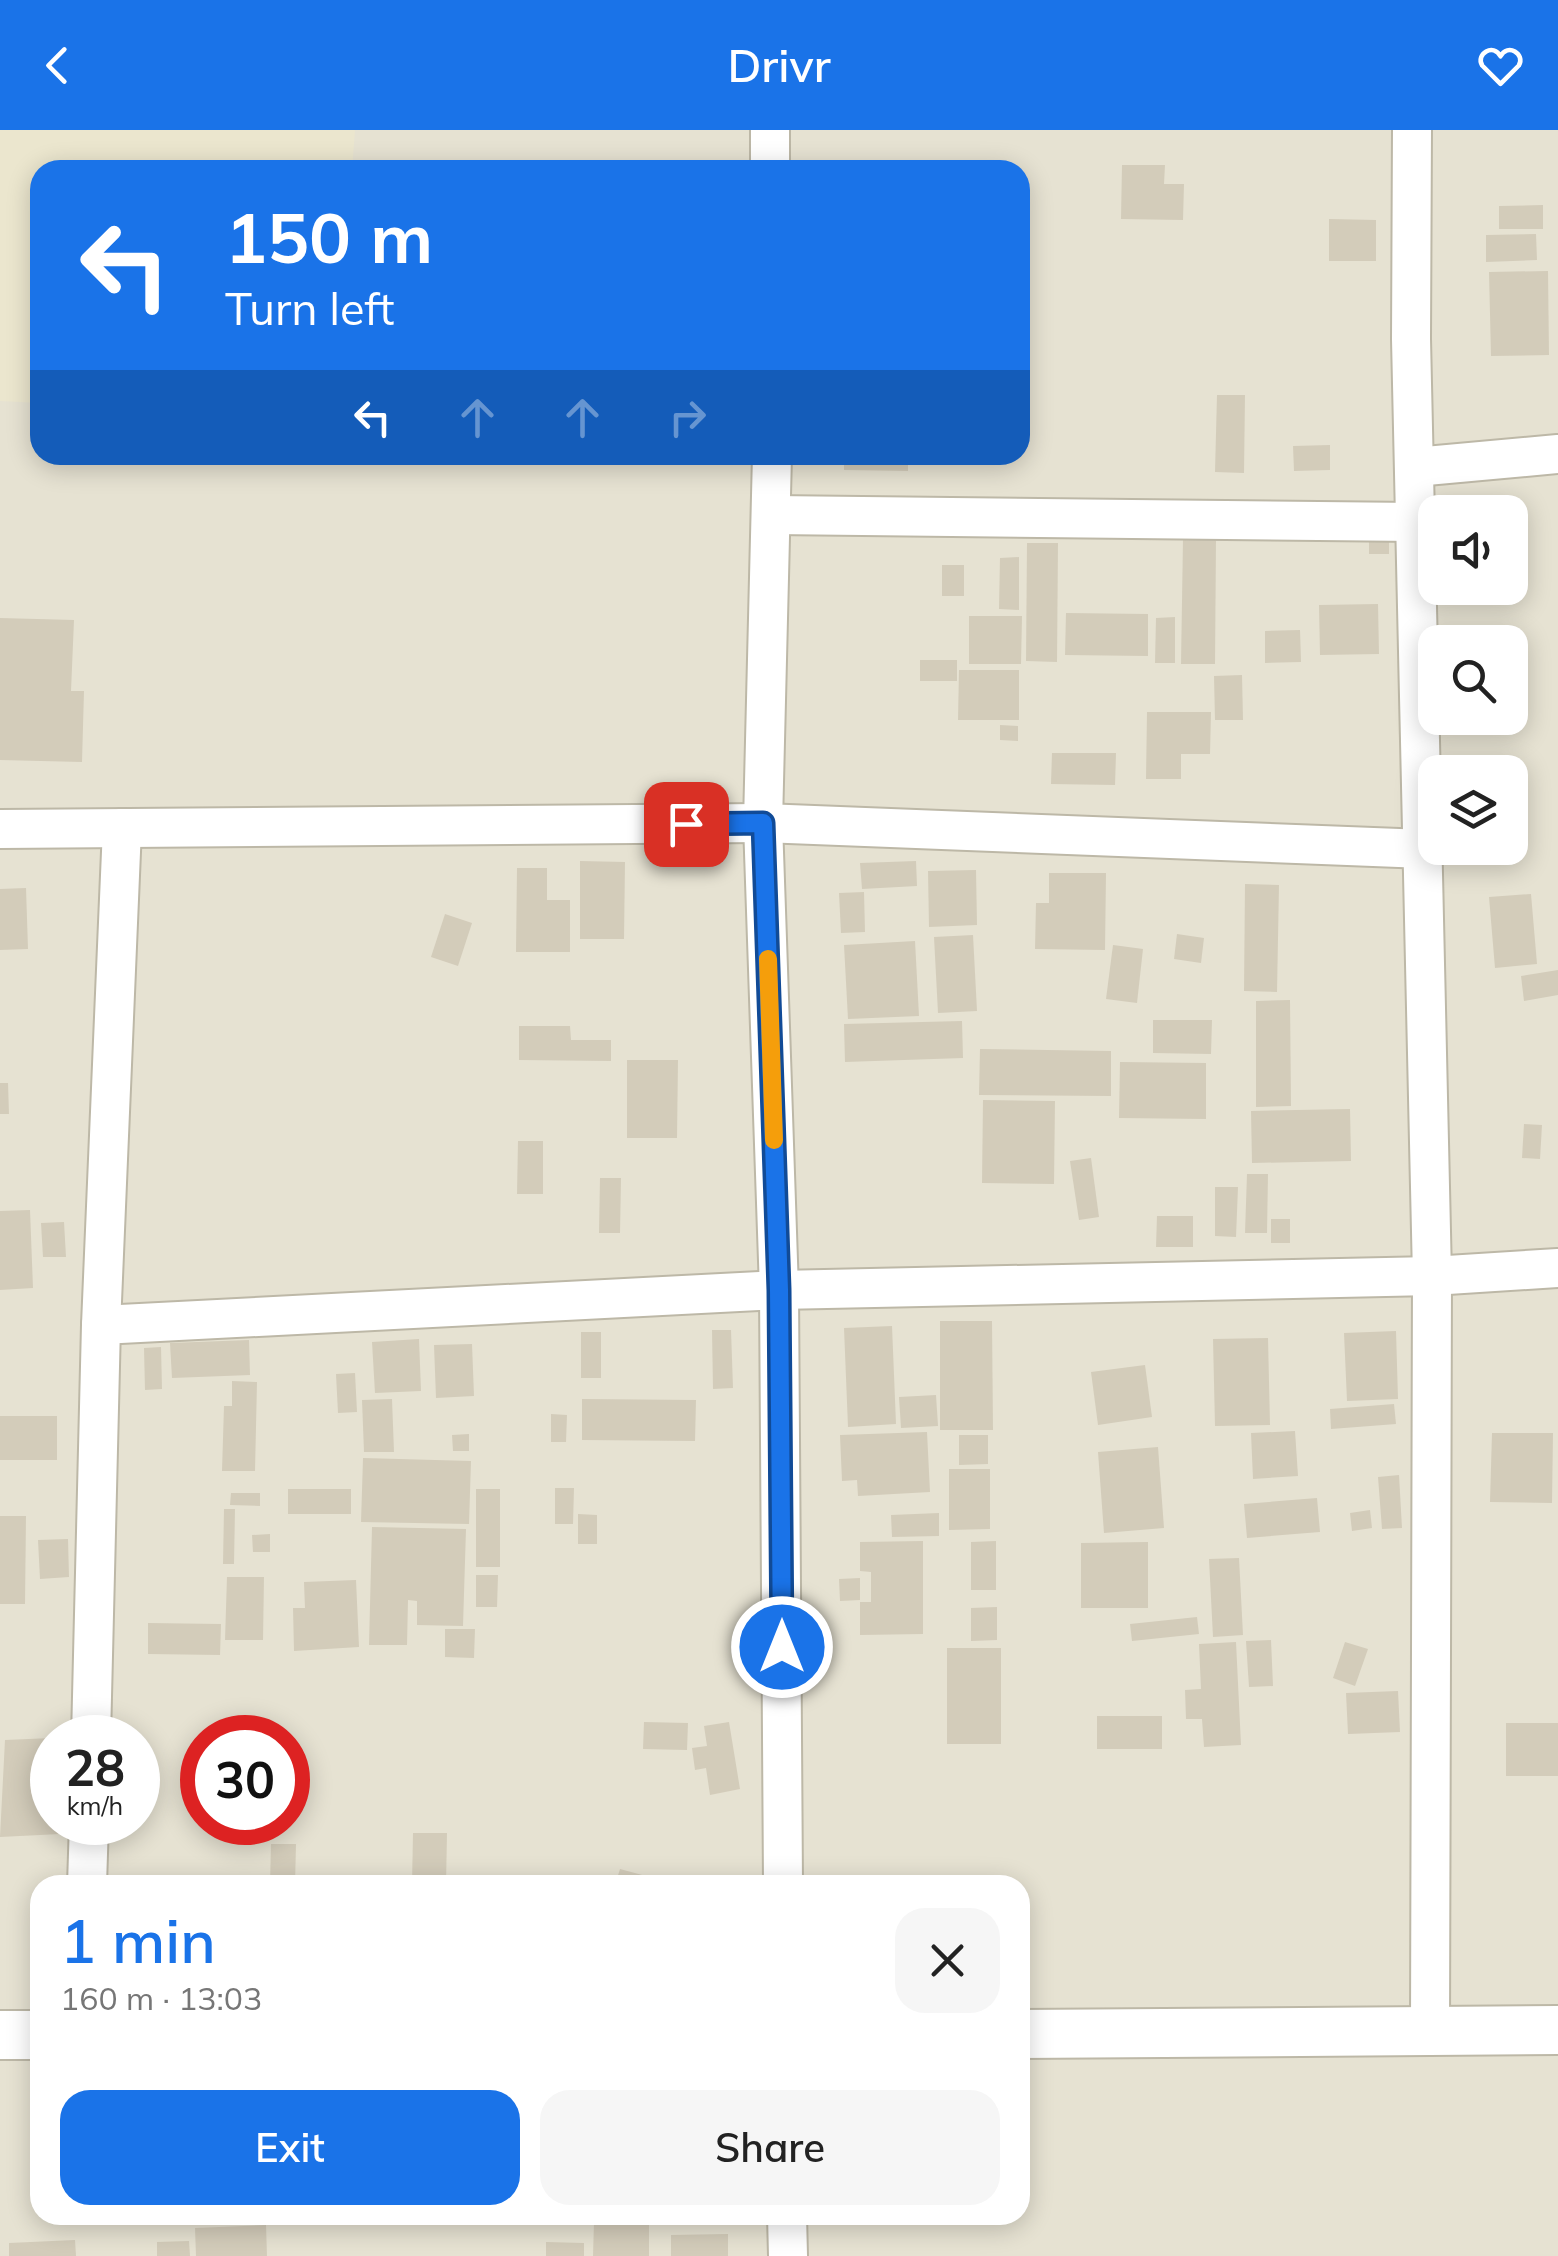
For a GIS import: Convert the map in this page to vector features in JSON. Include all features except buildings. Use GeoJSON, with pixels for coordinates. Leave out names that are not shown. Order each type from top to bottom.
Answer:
{"type":"FeatureCollection","features":[{"type":"Feature","properties":{"kind":"street"},"geometry":{"type":"LineString","coordinates":[[770,130],[770,160]]}},
{"type":"Feature","properties":{"kind":"street"},"geometry":{"type":"LineString","coordinates":[[1412,130],[1414,468],[1422,755]]}},
{"type":"Feature","properties":{"kind":"street"},"geometry":{"type":"LineString","coordinates":[[1414,468],[1558,454]]}},
{"type":"Feature","properties":{"kind":"street"},"geometry":{"type":"LineString","coordinates":[[772,465],[763,823],[779,1290],[783,1875]]}},
{"type":"Feature","properties":{"kind":"street"},"geometry":{"type":"LineString","coordinates":[[773,515],[1416,522]]}},
{"type":"Feature","properties":{"kind":"street"},"geometry":{"type":"LineString","coordinates":[[0,829],[763,823],[1418,849]]}},
{"type":"Feature","properties":{"kind":"street"},"geometry":{"type":"LineString","coordinates":[[92,1715],[101,1324],[122,828]]}},
{"type":"Feature","properties":{"kind":"street"},"geometry":{"type":"LineString","coordinates":[[1425,865],[1432,1276],[1430,2031]]}},
{"type":"Feature","properties":{"kind":"street"},"geometry":{"type":"LineString","coordinates":[[101,1324],[779,1290],[1432,1276],[1558,1268]]}},
{"type":"Feature","properties":{"kind":"street"},"geometry":{"type":"LineString","coordinates":[[87,1875],[88,1845]]}},
{"type":"Feature","properties":{"kind":"street"},"geometry":{"type":"LineString","coordinates":[[1030,2034],[1558,2030]]}},
{"type":"Feature","properties":{"kind":"street"},"geometry":{"type":"LineString","coordinates":[[0,2034],[30,2035]]}},
{"type":"Feature","properties":{"kind":"street"},"geometry":{"type":"LineString","coordinates":[[787,2225],[788,2256]]}},
{"type":"Feature","properties":{"kind":"shaded area"},"geometry":{"type":"Polygon","coordinates":[[[0,130],[1558,130],[1558,2256],[0,2256],[0,130]]]}},
{"type":"Feature","properties":{"kind":"shaded area"},"geometry":{"type":"Polygon","coordinates":[[[0,130],[355,130],[353,160],[30,160],[30,402],[0,401],[0,130]]]}},
{"type":"Feature","properties":{"kind":"slow traffic"},"geometry":{"type":"LineString","coordinates":[[768,959],[774,1140]]}},
{"type":"Feature","properties":{"kind":"route"},"geometry":{"type":"LineString","coordinates":[[686,824],[763,823],[779,1290],[782,1647]]}}]}
